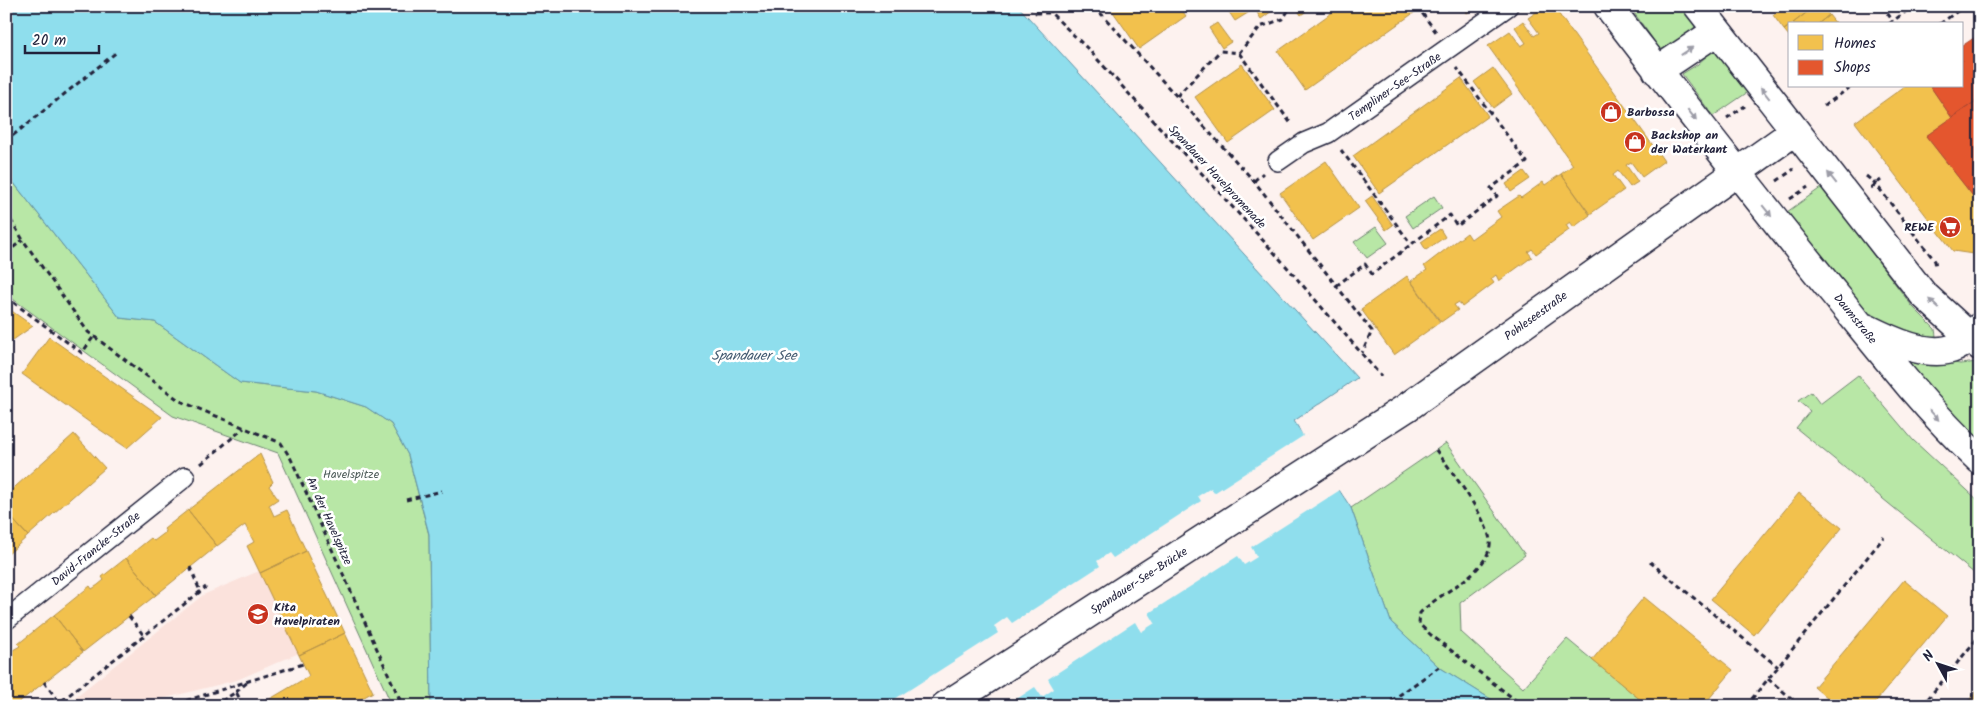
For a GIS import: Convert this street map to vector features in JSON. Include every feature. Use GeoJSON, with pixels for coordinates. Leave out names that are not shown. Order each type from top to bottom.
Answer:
{"type":"FeatureCollection","features":[{"type":"Feature","properties":{"kind":"main road","name":"Daumstraße"},"geometry":{"type":"LineString","coordinates":[[1608,6],[1736,173],[1909,387],[1948,430],[1980,460]]}},
{"type":"Feature","properties":{"kind":"main road"},"geometry":{"type":"LineString","coordinates":[[1698,6],[1923,294],[1976,337],[1956,348],[1941,350],[1919,349],[1894,342],[1860,325]]}},
{"type":"Feature","properties":{"kind":"main road"},"geometry":{"type":"LineString","coordinates":[[1657,71],[1717,30]]}},
{"type":"Feature","properties":{"kind":"main road"},"geometry":{"type":"LineString","coordinates":[[1736,173],[1795,131]]}},
{"type":"Feature","properties":{"kind":"main road","name":"Pohleseestraße"},"geometry":{"type":"LineString","coordinates":[[1332,455],[1406,408],[1736,173]]}},
{"type":"Feature","properties":{"kind":"main road","name":"Spandauer-See-Brücke"},"geometry":{"type":"LineString","coordinates":[[945,706],[1332,455]]}},
{"type":"Feature","properties":{"kind":"street","name":"Templiner-See-Straße"},"geometry":{"type":"LineString","coordinates":[[1278,161],[1304,143],[1328,133],[1508,6]]}},
{"type":"Feature","properties":{"kind":"street","name":"David-Francke-Straße"},"geometry":{"type":"LineString","coordinates":[[6,620],[185,477]]}},
{"type":"Feature","properties":{"kind":"path"},"geometry":{"type":"LineString","coordinates":[[6,10],[11,6]]}},
{"type":"Feature","properties":{"kind":"path","name":"Spandauer Havelpromenade"},"geometry":{"type":"LineString","coordinates":[[1028,6],[1036,13],[1051,13],[1088,50],[1260,237],[1381,376]]}},
{"type":"Feature","properties":{"kind":"path"},"geometry":{"type":"LineString","coordinates":[[1051,6],[1051,13]]}},
{"type":"Feature","properties":{"kind":"path"},"geometry":{"type":"LineString","coordinates":[[1094,6],[1254,181],[1372,332],[1362,353]]}},
{"type":"Feature","properties":{"kind":"path"},"geometry":{"type":"LineString","coordinates":[[1239,53],[1260,27],[1283,19],[1291,6]]}},
{"type":"Feature","properties":{"kind":"path"},"geometry":{"type":"LineString","coordinates":[[1336,286],[1364,264],[1372,274],[1450,216],[1458,226],[1497,196],[1491,188],[1527,162],[1417,6]]}},
{"type":"Feature","properties":{"kind":"path"},"geometry":{"type":"LineString","coordinates":[[1882,6],[1893,21],[1914,6]]}},
{"type":"Feature","properties":{"kind":"path"},"geometry":{"type":"LineString","coordinates":[[1943,22],[1964,6]]}},
{"type":"Feature","properties":{"kind":"path"},"geometry":{"type":"LineString","coordinates":[[6,140],[118,51]]}},
{"type":"Feature","properties":{"kind":"path"},"geometry":{"type":"LineString","coordinates":[[1176,96],[1220,51],[1239,53],[1304,143]]}},
{"type":"Feature","properties":{"kind":"path"},"geometry":{"type":"LineString","coordinates":[[1824,106],[1849,88]]}},
{"type":"Feature","properties":{"kind":"path"},"geometry":{"type":"LineString","coordinates":[[1725,119],[1747,105]]}},
{"type":"Feature","properties":{"kind":"path"},"geometry":{"type":"LineString","coordinates":[[1328,133],[1411,244]]}},
{"type":"Feature","properties":{"kind":"path"},"geometry":{"type":"LineString","coordinates":[[1860,172],[1875,183],[1935,261],[1937,275]]}},
{"type":"Feature","properties":{"kind":"path"},"geometry":{"type":"LineString","coordinates":[[1788,200],[1809,186]]}},
{"type":"Feature","properties":{"kind":"path","name":"An der Havelspitze"},"geometry":{"type":"LineString","coordinates":[[6,212],[23,240],[88,332],[180,401],[281,443],[291,459],[401,702],[396,706]]}},
{"type":"Feature","properties":{"kind":"path"},"geometry":{"type":"LineString","coordinates":[[6,253],[23,240]]}},
{"type":"Feature","properties":{"kind":"path"},"geometry":{"type":"LineString","coordinates":[[6,297],[82,353],[94,336]]}},
{"type":"Feature","properties":{"kind":"path"},"geometry":{"type":"LineString","coordinates":[[185,477],[245,428]]}},
{"type":"Feature","properties":{"kind":"path"},"geometry":{"type":"LineString","coordinates":[[1436,450],[1471,500],[1487,529],[1491,544],[1486,558],[1474,572],[1420,613],[1419,624],[1430,635],[1523,706]]}},
{"type":"Feature","properties":{"kind":"path"},"geometry":{"type":"LineString","coordinates":[[406,500],[442,491]]}},
{"type":"Feature","properties":{"kind":"path"},"geometry":{"type":"LineString","coordinates":[[1746,706],[1884,537]]}},
{"type":"Feature","properties":{"kind":"path"},"geometry":{"type":"LineString","coordinates":[[1650,562],[1778,667]]}},
{"type":"Feature","properties":{"kind":"path"},"geometry":{"type":"LineString","coordinates":[[190,567],[200,591]]}},
{"type":"Feature","properties":{"kind":"path"},"geometry":{"type":"LineString","coordinates":[[55,706],[206,587]]}},
{"type":"Feature","properties":{"kind":"path"},"geometry":{"type":"LineString","coordinates":[[129,616],[144,636]]}},
{"type":"Feature","properties":{"kind":"path"},"geometry":{"type":"LineString","coordinates":[[1923,705],[1980,635]]}},
{"type":"Feature","properties":{"kind":"path"},"geometry":{"type":"LineString","coordinates":[[169,706],[303,664]]}},
{"type":"Feature","properties":{"kind":"path"},"geometry":{"type":"LineString","coordinates":[[1384,706],[1440,667]]}},
{"type":"Feature","properties":{"kind":"path"},"geometry":{"type":"LineString","coordinates":[[1768,679],[1801,706]]}},
{"type":"Feature","properties":{"kind":"path"},"geometry":{"type":"LineString","coordinates":[[214,706],[236,692],[250,680]]}},
{"type":"Feature","properties":{"kind":"path"},"geometry":{"type":"LineString","coordinates":[[44,682],[59,702]]}},
{"type":"Feature","properties":{"kind":"path"},"geometry":{"type":"LineString","coordinates":[[236,692],[244,706]]}},
{"type":"Feature","properties":{"kind":"shaded area","name":"Kita Havelpiraten"},"geometry":{"type":"Polygon","coordinates":[[[306,551],[345,633],[237,680],[134,706],[64,706],[203,595],[306,551]]]}},
{"type":"Feature","properties":{"kind":"green space"},"geometry":{"type":"Polygon","coordinates":[[[1629,6],[1683,6],[1697,24],[1686,37],[1676,44],[1666,49],[1660,49],[1629,6]]]}},
{"type":"Feature","properties":{"kind":"green space"},"geometry":{"type":"Polygon","coordinates":[[[1713,50],[1717,51],[1748,92],[1713,116],[1682,74],[1698,64],[1713,50]]]}},
{"type":"Feature","properties":{"kind":"green space","name":"Havelspitze"},"geometry":{"type":"Polygon","coordinates":[[[6,173],[120,318],[155,322],[240,383],[316,391],[366,407],[391,424],[408,455],[429,535],[431,706],[384,706],[390,701],[278,453],[173,416],[6,294],[6,173]]]}},
{"type":"Feature","properties":{"kind":"green space"},"geometry":{"type":"Polygon","coordinates":[[[1822,187],[1912,306],[1935,329],[1936,336],[1929,340],[1879,326],[1858,305],[1787,212],[1822,187]]]}},
{"type":"Feature","properties":{"kind":"green space"},"geometry":{"type":"Polygon","coordinates":[[[1434,196],[1442,208],[1413,228],[1405,216],[1434,196]]]}},
{"type":"Feature","properties":{"kind":"green space"},"geometry":{"type":"Polygon","coordinates":[[[1376,227],[1388,243],[1367,258],[1354,242],[1376,227]]]}},
{"type":"Feature","properties":{"kind":"green space"},"geometry":{"type":"Polygon","coordinates":[[[1904,355],[1960,364],[1978,362],[1980,364],[1980,444],[1901,357],[1904,355]]]}},
{"type":"Feature","properties":{"kind":"green space"},"geometry":{"type":"Polygon","coordinates":[[[1858,375],[1913,440],[1980,502],[1980,578],[1796,428],[1810,411],[1798,401],[1811,392],[1820,404],[1858,375]]]}},
{"type":"Feature","properties":{"kind":"green space"},"geometry":{"type":"Polygon","coordinates":[[[1446,443],[1525,555],[1460,603],[1461,632],[1523,688],[1567,639],[1648,706],[1502,706],[1439,667],[1391,622],[1351,508],[1446,443]]]}},
{"type":"Feature","properties":{"kind":"water","name":"Spandauer See"},"geometry":{"type":"Polygon","coordinates":[[[6,6],[1018,6],[1357,378],[1294,421],[1351,508],[1391,622],[1439,667],[1502,706],[431,706],[429,534],[408,455],[391,424],[366,407],[316,391],[240,383],[155,322],[120,318],[6,173],[6,6]]]}},
{"type":"Feature","properties":{"kind":"pier"},"geometry":{"type":"Polygon","coordinates":[[[1301,427],[1347,497],[1345,498],[1340,490],[1251,547],[1257,557],[1244,565],[1238,556],[1149,613],[1155,623],[1141,632],[1135,622],[1048,679],[1054,689],[1042,697],[1035,687],[1006,706],[884,706],[998,633],[994,626],[1007,617],[1012,623],[1100,566],[1097,561],[1109,553],[1113,558],[1201,501],[1198,496],[1211,488],[1214,493],[1303,436],[1299,428],[1301,427]]]}},
{"type":"Feature","properties":{"kind":"building: Homes"},"geometry":{"type":"Polygon","coordinates":[[[1109,6],[1179,6],[1186,16],[1139,49],[1109,6]]]}},
{"type":"Feature","properties":{"kind":"building: Homes"},"geometry":{"type":"Polygon","coordinates":[[[1238,6],[1248,6],[1251,11],[1235,21],[1229,12],[1238,6]]]}},
{"type":"Feature","properties":{"kind":"building: Homes"},"geometry":{"type":"Polygon","coordinates":[[[1264,6],[1268,6],[1272,11],[1261,19],[1256,11],[1264,6]]]}},
{"type":"Feature","properties":{"kind":"building: Homes"},"geometry":{"type":"Polygon","coordinates":[[[1295,6],[1313,6],[1301,15],[1295,6]]]}},
{"type":"Feature","properties":{"kind":"building: Homes"},"geometry":{"type":"Polygon","coordinates":[[[1341,6],[1411,6],[1415,12],[1305,90],[1278,51],[1341,6]]]}},
{"type":"Feature","properties":{"kind":"building: Homes"},"geometry":{"type":"Polygon","coordinates":[[[1462,6],[1476,6],[1467,13],[1462,6]]]}},
{"type":"Feature","properties":{"kind":"building: Homes"},"geometry":{"type":"Polygon","coordinates":[[[1545,6],[1553,6],[1664,161],[1642,177],[1631,162],[1626,165],[1638,182],[1630,187],[1618,171],[1613,175],[1624,190],[1590,214],[1561,174],[1573,165],[1488,46],[1510,31],[1521,46],[1526,43],[1515,27],[1523,21],[1534,36],[1539,33],[1528,18],[1545,6]]]}},
{"type":"Feature","properties":{"kind":"building: Homes"},"geometry":{"type":"Polygon","coordinates":[[[1773,6],[1785,6],[1777,12],[1773,6]]]}},
{"type":"Feature","properties":{"kind":"building: Homes"},"geometry":{"type":"Polygon","coordinates":[[[1785,6],[1815,6],[1794,22],[1788,22],[1788,27],[1784,30],[1773,15],[1785,6]]]}},
{"type":"Feature","properties":{"kind":"building: Homes"},"geometry":{"type":"Polygon","coordinates":[[[1815,6],[1822,6],[1829,15],[1820,22],[1795,22],[1815,6]]]}},
{"type":"Feature","properties":{"kind":"building: Homes"},"geometry":{"type":"Polygon","coordinates":[[[1829,15],[1834,22],[1820,22],[1829,15]]]}},
{"type":"Feature","properties":{"kind":"building: Homes"},"geometry":{"type":"Polygon","coordinates":[[[1217,23],[1231,42],[1222,48],[1209,28],[1217,23]]]}},
{"type":"Feature","properties":{"kind":"building: Homes"},"geometry":{"type":"Polygon","coordinates":[[[1242,64],[1275,110],[1228,143],[1195,97],[1242,64]]]}},
{"type":"Feature","properties":{"kind":"building: Homes"},"geometry":{"type":"Polygon","coordinates":[[[1493,68],[1512,94],[1493,108],[1474,82],[1493,68]]]}},
{"type":"Feature","properties":{"kind":"building: Homes"},"geometry":{"type":"Polygon","coordinates":[[[1461,78],[1488,116],[1379,193],[1353,156],[1461,78]]]}},
{"type":"Feature","properties":{"kind":"building: Homes"},"geometry":{"type":"Polygon","coordinates":[[[1902,88],[1931,88],[1952,118],[1926,136],[1980,205],[1980,255],[1953,251],[1855,122],[1902,88]]]}},
{"type":"Feature","properties":{"kind":"building: Homes"},"geometry":{"type":"Polygon","coordinates":[[[1326,161],[1359,208],[1313,240],[1280,193],[1326,161]]]}},
{"type":"Feature","properties":{"kind":"building: Homes"},"geometry":{"type":"Polygon","coordinates":[[[1524,171],[1530,179],[1511,192],[1506,184],[1524,171]]]}},
{"type":"Feature","properties":{"kind":"building: Homes"},"geometry":{"type":"Polygon","coordinates":[[[1561,174],[1590,215],[1574,227],[1570,222],[1566,225],[1569,230],[1536,254],[1532,249],[1528,252],[1532,257],[1499,281],[1496,275],[1491,279],[1494,283],[1462,307],[1459,302],[1454,305],[1458,310],[1441,322],[1411,281],[1427,270],[1424,266],[1467,233],[1471,239],[1501,217],[1497,211],[1519,196],[1521,198],[1543,182],[1545,185],[1561,174]]]}},
{"type":"Feature","properties":{"kind":"building: Homes"},"geometry":{"type":"Polygon","coordinates":[[[1372,196],[1393,225],[1386,230],[1365,201],[1372,196]]]}},
{"type":"Feature","properties":{"kind":"building: Homes"},"geometry":{"type":"Polygon","coordinates":[[[1440,229],[1445,237],[1426,250],[1421,242],[1440,229]]]}},
{"type":"Feature","properties":{"kind":"building: Homes"},"geometry":{"type":"Polygon","coordinates":[[[1407,276],[1440,322],[1394,355],[1361,309],[1407,276]]]}},
{"type":"Feature","properties":{"kind":"building: Homes"},"geometry":{"type":"Polygon","coordinates":[[[6,307],[33,326],[6,345],[6,307]]]}},
{"type":"Feature","properties":{"kind":"building: Homes"},"geometry":{"type":"Polygon","coordinates":[[[49,337],[162,417],[127,448],[96,427],[22,374],[49,337]]]}},
{"type":"Feature","properties":{"kind":"building: Homes"},"geometry":{"type":"Polygon","coordinates":[[[74,434],[105,468],[28,536],[6,512],[6,495],[74,434]]]}},
{"type":"Feature","properties":{"kind":"building: Homes"},"geometry":{"type":"Polygon","coordinates":[[[260,454],[273,482],[269,486],[278,499],[269,505],[274,516],[287,510],[306,551],[260,573],[247,546],[254,542],[245,525],[217,546],[188,510],[260,454]]]}},
{"type":"Feature","properties":{"kind":"building: Homes"},"geometry":{"type":"Polygon","coordinates":[[[1799,493],[1842,528],[1754,635],[1711,599],[1799,493]]]}},
{"type":"Feature","properties":{"kind":"building: Homes"},"geometry":{"type":"Polygon","coordinates":[[[188,510],[217,546],[156,595],[126,558],[151,538],[154,541],[166,532],[164,529],[188,510]]]}},
{"type":"Feature","properties":{"kind":"building: Homes"},"geometry":{"type":"Polygon","coordinates":[[[6,512],[28,536],[6,556],[6,512]]]}},
{"type":"Feature","properties":{"kind":"building: Homes"},"geometry":{"type":"Polygon","coordinates":[[[306,551],[345,633],[299,655],[260,573],[306,551]]]}},
{"type":"Feature","properties":{"kind":"building: Homes"},"geometry":{"type":"Polygon","coordinates":[[[126,558],[156,595],[83,652],[54,615],[90,586],[92,589],[98,585],[104,580],[102,577],[126,558]]]}},
{"type":"Feature","properties":{"kind":"building: Homes"},"geometry":{"type":"Polygon","coordinates":[[[1904,580],[1947,616],[1872,706],[1836,706],[1814,687],[1904,580]]]}},
{"type":"Feature","properties":{"kind":"building: Homes"},"geometry":{"type":"Polygon","coordinates":[[[1644,597],[1733,670],[1703,706],[1648,706],[1592,660],[1644,597]]]}},
{"type":"Feature","properties":{"kind":"building: Homes"},"geometry":{"type":"Polygon","coordinates":[[[54,615],[83,652],[14,706],[6,706],[6,654],[20,646],[18,644],[54,615]]]}},
{"type":"Feature","properties":{"kind":"building: Homes"},"geometry":{"type":"Polygon","coordinates":[[[345,633],[373,692],[352,704],[350,701],[340,706],[275,706],[270,699],[309,676],[299,655],[345,633]]]}},
{"type":"Feature","properties":{"kind":"building: Homes"},"geometry":{"type":"Polygon","coordinates":[[[1980,687],[1980,706],[1969,706],[1967,703],[1980,687]]]}},
{"type":"Feature","properties":{"kind":"building: Homes"},"geometry":{"type":"Polygon","coordinates":[[[270,699],[275,706],[258,706],[259,705],[270,699]]]}},
{"type":"Feature","properties":{"kind":"building: Shops"},"geometry":{"type":"Polygon","coordinates":[[[1980,34],[1980,98],[1952,118],[1931,88],[1964,88],[1964,45],[1980,34]]]}},
{"type":"Feature","properties":{"kind":"building: Shops"},"geometry":{"type":"Polygon","coordinates":[[[1980,98],[1980,205],[1926,136],[1980,98]]]}},
{"type":"Feature","properties":{"kind":"place","name":"Barbossa"},"geometry":{"type":"Point","coordinates":[1611,112]}},
{"type":"Feature","properties":{"kind":"place","name":"Backshop an der Waterkant"},"geometry":{"type":"Point","coordinates":[1635,142]}},
{"type":"Feature","properties":{"kind":"place","name":"REWE"},"geometry":{"type":"Point","coordinates":[1950,227]}},
{"type":"Feature","properties":{"kind":"place","name":"Kita Havelpiraten"},"geometry":{"type":"Point","coordinates":[258,614]}}]}
